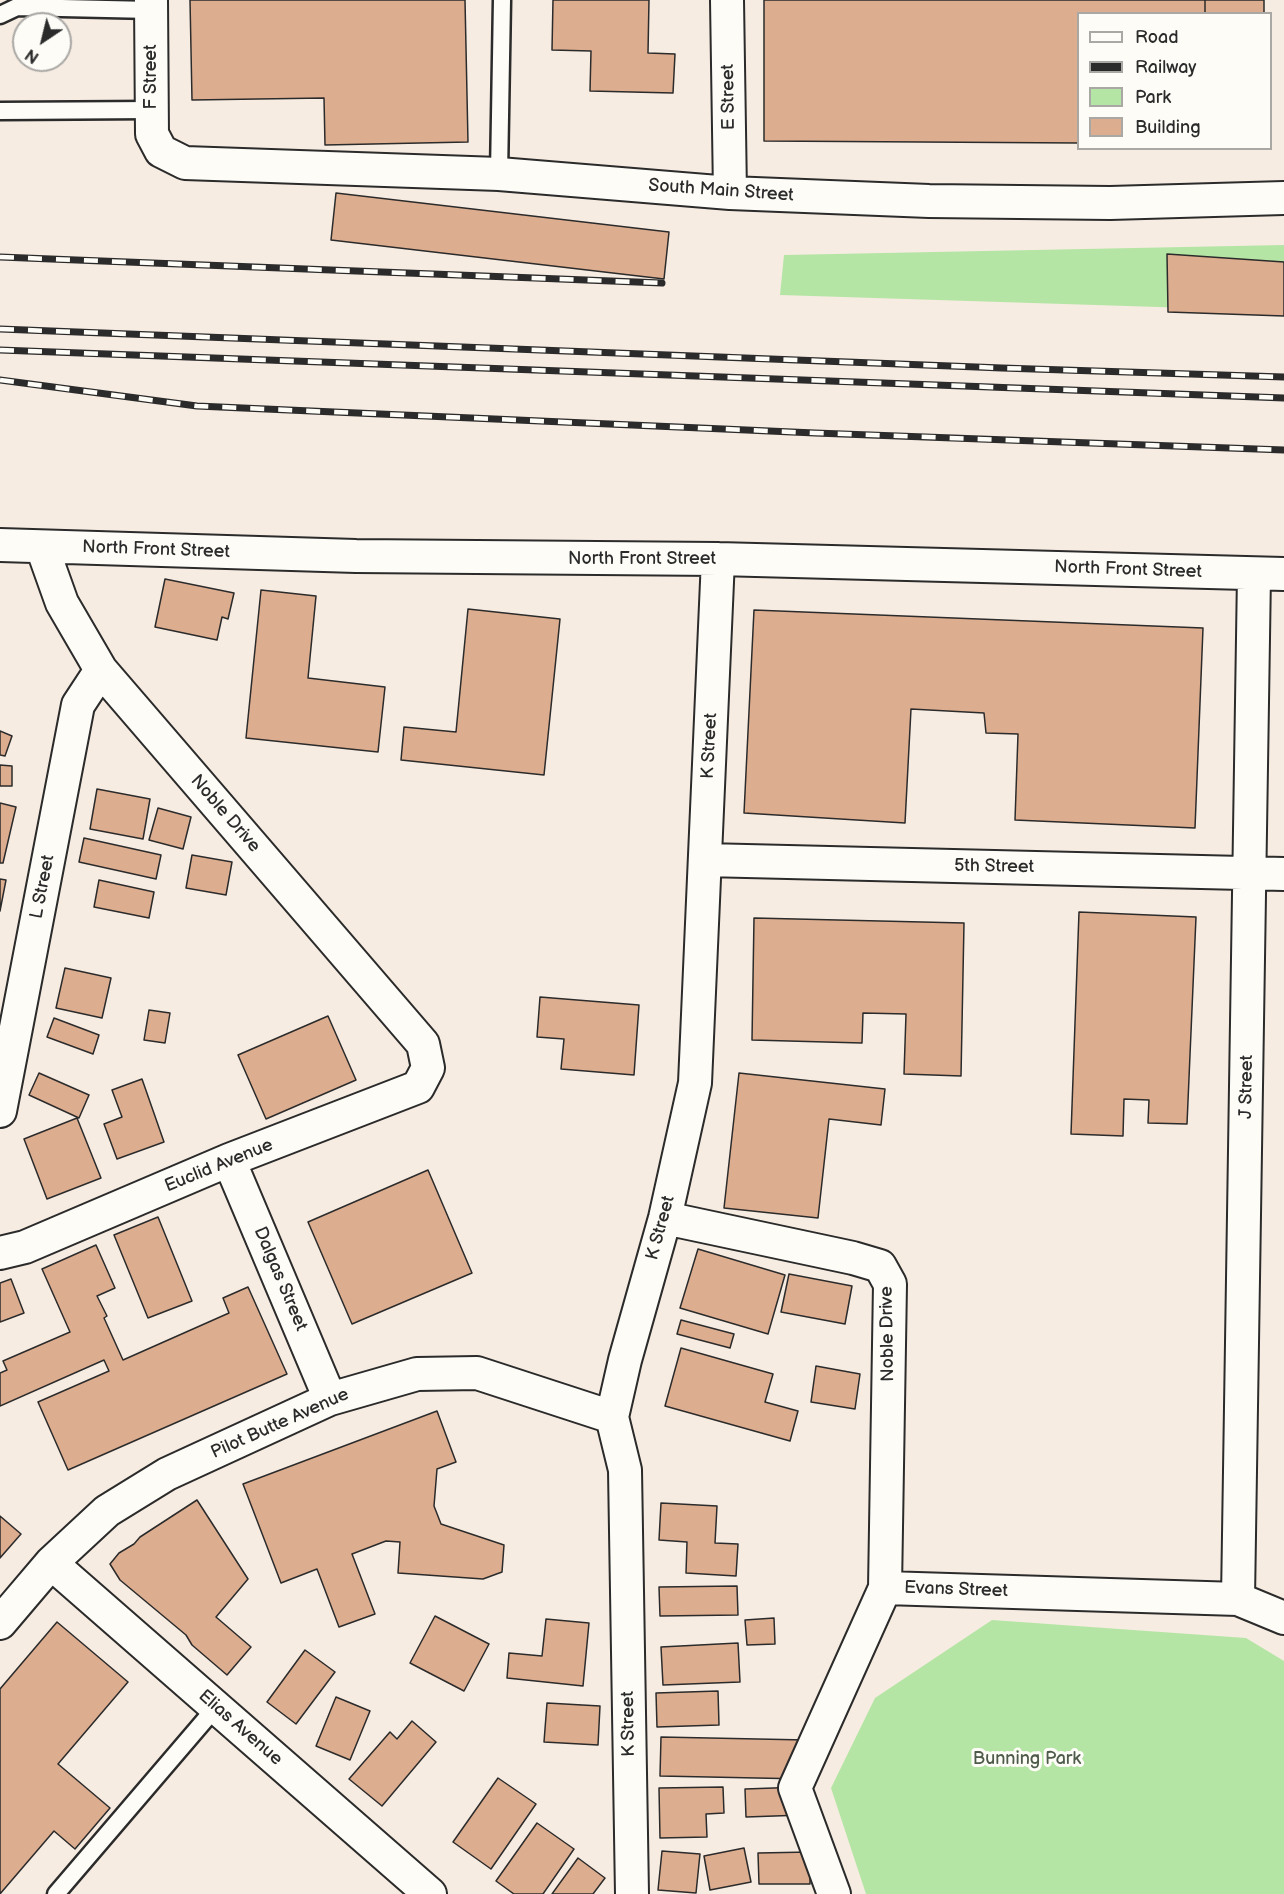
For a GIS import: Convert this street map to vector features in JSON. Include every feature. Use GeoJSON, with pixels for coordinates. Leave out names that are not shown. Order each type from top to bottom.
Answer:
{"type":"FeatureCollection","features":[{"type":"Feature","properties":{"kind":"street","name":"E Street"},"geometry":{"type":"LineString","coordinates":[[727,0],[730,193]]}},
{"type":"Feature","properties":{"kind":"street","name":"F Street"},"geometry":{"type":"LineString","coordinates":[[151,5],[152,134],[161,151]]}},
{"type":"Feature","properties":{"kind":"street","name":"South Main Street"},"geometry":{"type":"LineString","coordinates":[[161,151],[184,163],[500,174],[730,193],[929,201],[1087,202],[1284,198]]}},
{"type":"Feature","properties":{"kind":"street","name":"North Front Street"},"geometry":{"type":"LineString","coordinates":[[0,545],[356,556],[718,559],[1269,574]]}},
{"type":"Feature","properties":{"kind":"street","name":"Noble Drive"},"geometry":{"type":"LineString","coordinates":[[42,547],[62,603],[101,670],[423,1044],[428,1068]]}},
{"type":"Feature","properties":{"kind":"street","name":"K Street"},"geometry":{"type":"LineString","coordinates":[[632,1894],[625,1470],[612,1417],[625,1360],[665,1218],[695,1083],[718,559]]}},
{"type":"Feature","properties":{"kind":"street","name":"J Street"},"geometry":{"type":"LineString","coordinates":[[1238,1599],[1251,873],[1269,574]]}},
{"type":"Feature","properties":{"kind":"street","name":"L Street"},"geometry":{"type":"LineString","coordinates":[[0,1111],[78,705],[101,670]]}},
{"type":"Feature","properties":{"kind":"street","name":"5th Street"},"geometry":{"type":"LineString","coordinates":[[705,860],[1284,874]]}},
{"type":"Feature","properties":{"kind":"street","name":"Euclid Avenue"},"geometry":{"type":"LineString","coordinates":[[0,1253],[25,1246],[229,1160],[418,1087],[428,1068]]}},
{"type":"Feature","properties":{"kind":"street","name":"Dalgas Street"},"geometry":{"type":"LineString","coordinates":[[229,1160],[330,1399]]}},
{"type":"Feature","properties":{"kind":"street","name":"Noble Drive"},"geometry":{"type":"LineString","coordinates":[[665,1218],[853,1258],[879,1266],[891,1284],[885,1588]]}},
{"type":"Feature","properties":{"kind":"street","name":"Pilot Butte Avenue"},"geometry":{"type":"LineString","coordinates":[[0,1623],[51,1563],[107,1511],[167,1474],[330,1399],[417,1374],[477,1373],[612,1417]]}},
{"type":"Feature","properties":{"kind":"street","name":"Elias Avenue"},"geometry":{"type":"LineString","coordinates":[[51,1563],[430,1894]]}},
{"type":"Feature","properties":{"kind":"street","name":"Evans Street"},"geometry":{"type":"LineString","coordinates":[[834,1894],[795,1788],[885,1588],[1238,1599],[1284,1618]]}},
{"type":"Feature","properties":{"kind":"lane"},"geometry":{"type":"LineString","coordinates":[[500,174],[502,0]]}},
{"type":"Feature","properties":{"kind":"lane"},"geometry":{"type":"LineString","coordinates":[[0,15],[17,7],[151,5]]}},
{"type":"Feature","properties":{"kind":"lane"},"geometry":{"type":"LineString","coordinates":[[0,111],[152,110]]}},
{"type":"Feature","properties":{"kind":"lane"},"geometry":{"type":"LineString","coordinates":[[56,1894],[216,1707]]}},
{"type":"Feature","properties":{"kind":"green space"},"geometry":{"type":"Polygon","coordinates":[[[1284,245],[1284,311],[780,295],[784,255],[1284,245]]]}},
{"type":"Feature","properties":{"kind":"green space","name":"Bunning Park"},"geometry":{"type":"Polygon","coordinates":[[[992,1620],[1246,1638],[1284,1661],[1284,1894],[866,1894],[831,1788],[875,1698],[992,1620]]]}},
{"type":"Feature","properties":{"kind":"building"},"geometry":{"type":"Polygon","coordinates":[[[190,0],[465,0],[468,142],[325,145],[324,98],[192,100],[190,0]]]}},
{"type":"Feature","properties":{"kind":"building"},"geometry":{"type":"Polygon","coordinates":[[[553,0],[649,0],[648,53],[675,54],[673,93],[590,91],[591,51],[552,50],[553,0]]]}},
{"type":"Feature","properties":{"kind":"building"},"geometry":{"type":"Polygon","coordinates":[[[764,0],[1205,0],[1205,12],[1077,12],[1077,143],[764,141],[764,0]]]}},
{"type":"Feature","properties":{"kind":"building"},"geometry":{"type":"Polygon","coordinates":[[[1205,0],[1264,0],[1264,12],[1205,12],[1205,0]]]}},
{"type":"Feature","properties":{"kind":"building"},"geometry":{"type":"Polygon","coordinates":[[[336,193],[669,232],[664,279],[331,240],[336,193]]]}},
{"type":"Feature","properties":{"kind":"building"},"geometry":{"type":"Polygon","coordinates":[[[1167,254],[1284,262],[1284,316],[1168,312],[1167,254]]]}},
{"type":"Feature","properties":{"kind":"building"},"geometry":{"type":"Polygon","coordinates":[[[165,579],[234,593],[228,619],[222,617],[217,640],[155,627],[165,579]]]}},
{"type":"Feature","properties":{"kind":"building"},"geometry":{"type":"Polygon","coordinates":[[[261,590],[316,596],[308,678],[385,687],[378,752],[246,738],[261,590]]]}},
{"type":"Feature","properties":{"kind":"building"},"geometry":{"type":"Polygon","coordinates":[[[468,609],[560,619],[544,775],[401,760],[404,727],[456,732],[468,609]]]}},
{"type":"Feature","properties":{"kind":"building"},"geometry":{"type":"Polygon","coordinates":[[[754,610],[1203,628],[1195,828],[1015,820],[1018,734],[986,733],[984,713],[911,709],[905,823],[744,813],[754,610]]]}},
{"type":"Feature","properties":{"kind":"building"},"geometry":{"type":"Polygon","coordinates":[[[0,731],[12,736],[5,756],[0,755],[0,731]]]}},
{"type":"Feature","properties":{"kind":"building"},"geometry":{"type":"Polygon","coordinates":[[[0,765],[12,766],[12,786],[0,786],[0,765]]]}},
{"type":"Feature","properties":{"kind":"building"},"geometry":{"type":"Polygon","coordinates":[[[97,789],[150,799],[143,839],[90,829],[97,789]]]}},
{"type":"Feature","properties":{"kind":"building"},"geometry":{"type":"Polygon","coordinates":[[[0,803],[16,807],[3,863],[0,863],[0,803]]]}},
{"type":"Feature","properties":{"kind":"building"},"geometry":{"type":"Polygon","coordinates":[[[158,808],[191,817],[183,849],[149,840],[158,808]]]}},
{"type":"Feature","properties":{"kind":"building"},"geometry":{"type":"Polygon","coordinates":[[[84,838],[161,855],[156,879],[79,862],[84,838]]]}},
{"type":"Feature","properties":{"kind":"building"},"geometry":{"type":"Polygon","coordinates":[[[192,855],[232,862],[226,895],[186,888],[192,855]]]}},
{"type":"Feature","properties":{"kind":"building"},"geometry":{"type":"Polygon","coordinates":[[[0,879],[6,880],[0,911],[0,879]]]}},
{"type":"Feature","properties":{"kind":"building"},"geometry":{"type":"Polygon","coordinates":[[[99,880],[154,892],[149,918],[94,907],[99,880]]]}},
{"type":"Feature","properties":{"kind":"building"},"geometry":{"type":"Polygon","coordinates":[[[1079,912],[1196,917],[1187,1124],[1148,1123],[1149,1100],[1124,1099],[1123,1136],[1071,1134],[1079,912]]]}},
{"type":"Feature","properties":{"kind":"building"},"geometry":{"type":"Polygon","coordinates":[[[754,918],[964,923],[961,1076],[904,1074],[906,1014],[863,1013],[862,1043],[752,1040],[754,918]]]}},
{"type":"Feature","properties":{"kind":"building"},"geometry":{"type":"Polygon","coordinates":[[[65,968],[111,978],[102,1018],[56,1008],[65,968]]]}},
{"type":"Feature","properties":{"kind":"building"},"geometry":{"type":"Polygon","coordinates":[[[540,997],[639,1005],[634,1075],[561,1069],[564,1039],[537,1037],[540,997]]]}},
{"type":"Feature","properties":{"kind":"building"},"geometry":{"type":"Polygon","coordinates":[[[149,1010],[170,1013],[165,1043],[144,1040],[149,1010]]]}},
{"type":"Feature","properties":{"kind":"building"},"geometry":{"type":"Polygon","coordinates":[[[328,1016],[356,1080],[266,1119],[238,1055],[328,1016]]]}},
{"type":"Feature","properties":{"kind":"building"},"geometry":{"type":"Polygon","coordinates":[[[54,1018],[99,1035],[93,1054],[47,1037],[54,1018]]]}},
{"type":"Feature","properties":{"kind":"building"},"geometry":{"type":"Polygon","coordinates":[[[39,1073],[89,1095],[79,1118],[29,1095],[39,1073]]]}},
{"type":"Feature","properties":{"kind":"building"},"geometry":{"type":"Polygon","coordinates":[[[739,1073],[885,1089],[881,1125],[829,1119],[818,1218],[724,1208],[739,1073]]]}},
{"type":"Feature","properties":{"kind":"building"},"geometry":{"type":"Polygon","coordinates":[[[142,1079],[164,1142],[117,1159],[104,1124],[122,1117],[112,1090],[142,1079]]]}},
{"type":"Feature","properties":{"kind":"building"},"geometry":{"type":"Polygon","coordinates":[[[77,1118],[101,1178],[47,1199],[24,1139],[77,1118]]]}},
{"type":"Feature","properties":{"kind":"building"},"geometry":{"type":"Polygon","coordinates":[[[428,1170],[472,1273],[352,1324],[308,1222],[428,1170]]]}},
{"type":"Feature","properties":{"kind":"building"},"geometry":{"type":"Polygon","coordinates":[[[158,1217],[192,1301],[148,1318],[114,1235],[158,1217]]]}},
{"type":"Feature","properties":{"kind":"building"},"geometry":{"type":"Polygon","coordinates":[[[96,1245],[115,1288],[97,1296],[123,1360],[229,1313],[223,1298],[248,1287],[287,1374],[68,1470],[38,1402],[109,1371],[104,1360],[0,1406],[0,1373],[7,1370],[3,1361],[70,1332],[42,1269],[96,1245]]]}},
{"type":"Feature","properties":{"kind":"building"},"geometry":{"type":"Polygon","coordinates":[[[698,1249],[785,1275],[768,1334],[680,1308],[698,1249]]]}},
{"type":"Feature","properties":{"kind":"building"},"geometry":{"type":"Polygon","coordinates":[[[789,1274],[852,1286],[845,1324],[781,1312],[789,1274]]]}},
{"type":"Feature","properties":{"kind":"building"},"geometry":{"type":"Polygon","coordinates":[[[11,1279],[24,1313],[0,1322],[0,1283],[11,1279]]]}},
{"type":"Feature","properties":{"kind":"building"},"geometry":{"type":"Polygon","coordinates":[[[681,1320],[734,1334],[730,1348],[677,1334],[681,1320]]]}},
{"type":"Feature","properties":{"kind":"building"},"geometry":{"type":"Polygon","coordinates":[[[681,1348],[773,1374],[765,1402],[798,1411],[790,1441],[665,1406],[681,1348]]]}},
{"type":"Feature","properties":{"kind":"building"},"geometry":{"type":"Polygon","coordinates":[[[816,1366],[860,1374],[855,1409],[811,1402],[816,1366]]]}},
{"type":"Feature","properties":{"kind":"building"},"geometry":{"type":"Polygon","coordinates":[[[437,1411],[456,1462],[437,1469],[434,1506],[441,1524],[504,1545],[502,1572],[483,1579],[398,1573],[400,1542],[386,1541],[352,1554],[375,1614],[339,1627],[317,1569],[281,1583],[243,1484],[437,1411]]]}},
{"type":"Feature","properties":{"kind":"building"},"geometry":{"type":"Polygon","coordinates":[[[197,1500],[248,1579],[216,1617],[251,1647],[227,1675],[192,1645],[186,1635],[120,1580],[110,1564],[119,1553],[134,1544],[140,1537],[197,1500]]]}},
{"type":"Feature","properties":{"kind":"building"},"geometry":{"type":"Polygon","coordinates":[[[661,1503],[717,1506],[715,1543],[738,1544],[736,1576],[686,1573],[687,1542],[659,1540],[661,1503]]]}},
{"type":"Feature","properties":{"kind":"building"},"geometry":{"type":"Polygon","coordinates":[[[0,1516],[21,1534],[0,1558],[0,1516]]]}},
{"type":"Feature","properties":{"kind":"building"},"geometry":{"type":"Polygon","coordinates":[[[737,1586],[738,1615],[660,1616],[659,1587],[737,1586]]]}},
{"type":"Feature","properties":{"kind":"building"},"geometry":{"type":"Polygon","coordinates":[[[435,1616],[489,1644],[464,1691],[410,1663],[435,1616]]]}},
{"type":"Feature","properties":{"kind":"building"},"geometry":{"type":"Polygon","coordinates":[[[774,1618],[775,1644],[747,1645],[745,1620],[774,1618]]]}},
{"type":"Feature","properties":{"kind":"building"},"geometry":{"type":"Polygon","coordinates":[[[546,1619],[589,1623],[583,1686],[507,1678],[509,1653],[542,1656],[546,1619]]]}},
{"type":"Feature","properties":{"kind":"building"},"geometry":{"type":"Polygon","coordinates":[[[57,1622],[128,1682],[58,1764],[110,1808],[75,1849],[54,1831],[0,1894],[0,1689],[57,1622]]]}},
{"type":"Feature","properties":{"kind":"building"},"geometry":{"type":"Polygon","coordinates":[[[738,1643],[740,1682],[663,1685],[661,1647],[738,1643]]]}},
{"type":"Feature","properties":{"kind":"building"},"geometry":{"type":"Polygon","coordinates":[[[305,1650],[335,1672],[296,1724],[267,1702],[305,1650]]]}},
{"type":"Feature","properties":{"kind":"building"},"geometry":{"type":"Polygon","coordinates":[[[718,1691],[719,1725],[657,1727],[656,1693],[718,1691]]]}},
{"type":"Feature","properties":{"kind":"building"},"geometry":{"type":"Polygon","coordinates":[[[336,1697],[370,1711],[350,1760],[316,1746],[336,1697]]]}},
{"type":"Feature","properties":{"kind":"building"},"geometry":{"type":"Polygon","coordinates":[[[547,1703],[600,1706],[598,1745],[544,1742],[547,1703]]]}},
{"type":"Feature","properties":{"kind":"building"},"geometry":{"type":"Polygon","coordinates":[[[412,1721],[436,1742],[382,1806],[349,1779],[390,1732],[397,1739],[412,1721]]]}},
{"type":"Feature","properties":{"kind":"building"},"geometry":{"type":"Polygon","coordinates":[[[661,1737],[806,1740],[805,1779],[660,1776],[661,1737]]]}},
{"type":"Feature","properties":{"kind":"building"},"geometry":{"type":"Polygon","coordinates":[[[498,1778],[536,1804],[491,1869],[453,1842],[498,1778]]]}},
{"type":"Feature","properties":{"kind":"building"},"geometry":{"type":"Polygon","coordinates":[[[723,1787],[724,1813],[706,1814],[707,1837],[660,1838],[659,1788],[723,1787]]]}},
{"type":"Feature","properties":{"kind":"building"},"geometry":{"type":"Polygon","coordinates":[[[802,1787],[803,1815],[746,1817],[745,1789],[802,1787]]]}},
{"type":"Feature","properties":{"kind":"building"},"geometry":{"type":"Polygon","coordinates":[[[537,1823],[574,1849],[543,1894],[514,1894],[496,1881],[537,1823]]]}},
{"type":"Feature","properties":{"kind":"building"},"geometry":{"type":"Polygon","coordinates":[[[744,1848],[751,1882],[710,1890],[704,1856],[744,1848]]]}},
{"type":"Feature","properties":{"kind":"building"},"geometry":{"type":"Polygon","coordinates":[[[662,1851],[700,1854],[696,1893],[658,1890],[662,1851]]]}},
{"type":"Feature","properties":{"kind":"building"},"geometry":{"type":"Polygon","coordinates":[[[810,1852],[810,1884],[759,1884],[758,1853],[810,1852]]]}},
{"type":"Feature","properties":{"kind":"building"},"geometry":{"type":"Polygon","coordinates":[[[578,1858],[605,1878],[593,1894],[552,1894],[578,1858]]]}},
{"type":"Feature","properties":{"kind":"railway"},"geometry":{"type":"LineString","coordinates":[[0,257],[662,283]]}},
{"type":"Feature","properties":{"kind":"railway"},"geometry":{"type":"LineString","coordinates":[[0,329],[1284,377]]}},
{"type":"Feature","properties":{"kind":"railway"},"geometry":{"type":"LineString","coordinates":[[0,350],[1284,398]]}},
{"type":"Feature","properties":{"kind":"railway"},"geometry":{"type":"LineString","coordinates":[[0,380],[197,406],[815,433],[1284,450]]}}]}
